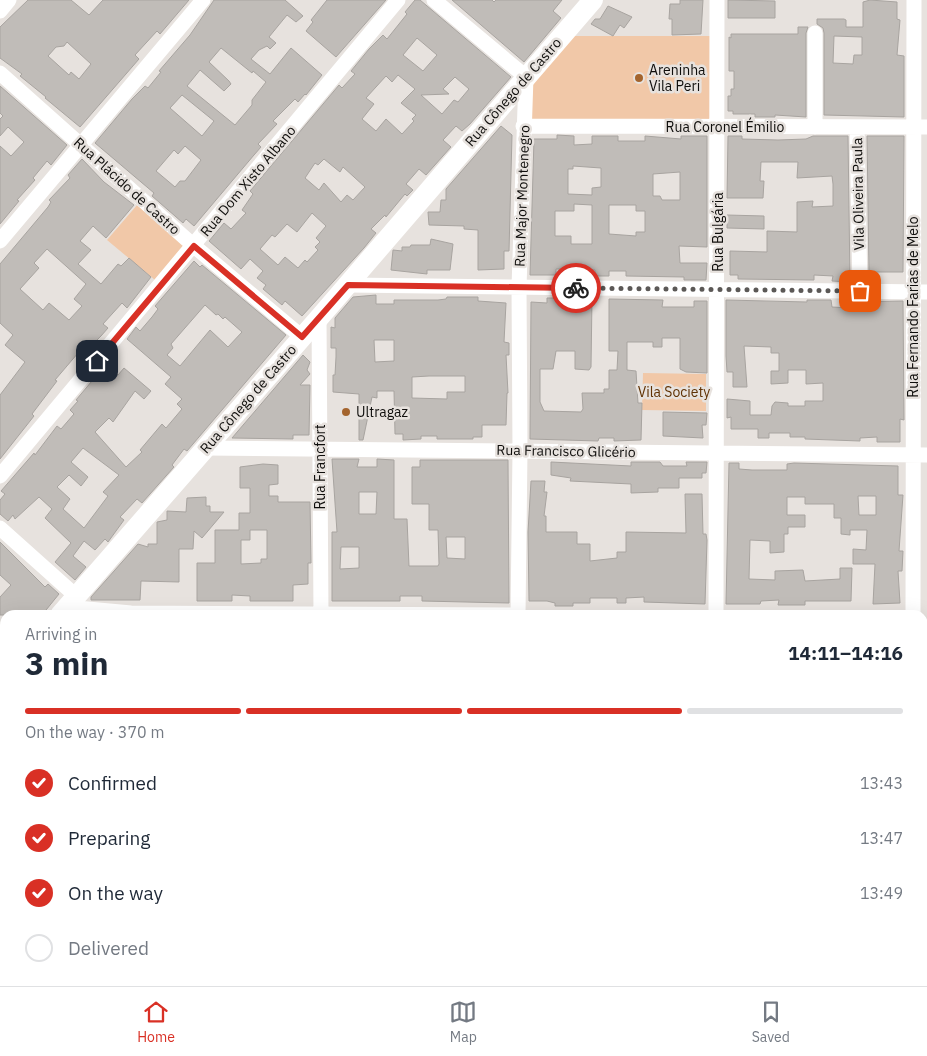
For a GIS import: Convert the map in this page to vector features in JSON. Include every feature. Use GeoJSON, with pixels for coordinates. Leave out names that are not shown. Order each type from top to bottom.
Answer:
{"type":"FeatureCollection","features":[{"type":"Feature","properties":{"kind":"main road","name":"Rua Cônego de Castro"},"geometry":{"type":"LineString","coordinates":[[67,606],[348,285],[593,0]]}},
{"type":"Feature","properties":{"kind":"street"},"geometry":{"type":"LineString","coordinates":[[0,10],[9,0]]}},
{"type":"Feature","properties":{"kind":"street"},"geometry":{"type":"LineString","coordinates":[[0,241],[203,0]]}},
{"type":"Feature","properties":{"kind":"street","name":"Rua Dom Xisto Albano"},"geometry":{"type":"LineString","coordinates":[[0,476],[398,0]]}},
{"type":"Feature","properties":{"kind":"street"},"geometry":{"type":"LineString","coordinates":[[434,0],[526,77]]}},
{"type":"Feature","properties":{"kind":"street","name":"Rua Bulgária"},"geometry":{"type":"LineString","coordinates":[[716,610],[717,0]]}},
{"type":"Feature","properties":{"kind":"street","name":"Rua Fernando Farias de Melo"},"geometry":{"type":"LineString","coordinates":[[913,610],[920,455],[920,126],[914,0]]}},
{"type":"Feature","properties":{"kind":"street"},"geometry":{"type":"LineString","coordinates":[[815,33],[815,127]]}},
{"type":"Feature","properties":{"kind":"street","name":"Rua Plácido de Castro"},"geometry":{"type":"LineString","coordinates":[[0,73],[194,246],[302,337]]}},
{"type":"Feature","properties":{"kind":"street","name":"Rua Major Montenegro"},"geometry":{"type":"LineString","coordinates":[[517,610],[520,451],[519,287],[526,77]]}},
{"type":"Feature","properties":{"kind":"street","name":"Rua Coronel Émilio"},"geometry":{"type":"LineString","coordinates":[[523,126],[718,128],[920,126]]}},
{"type":"Feature","properties":{"kind":"street","name":"Vila Oliveira Paula"},"geometry":{"type":"LineString","coordinates":[[857,127],[860,291]]}},
{"type":"Feature","properties":{"kind":"street"},"geometry":{"type":"LineString","coordinates":[[348,285],[920,292]]}},
{"type":"Feature","properties":{"kind":"street","name":"Rua Francfort"},"geometry":{"type":"LineString","coordinates":[[319,318],[321,610]]}},
{"type":"Feature","properties":{"kind":"street","name":"Rua Francisco Glicério"},"geometry":{"type":"LineString","coordinates":[[205,448],[920,455]]}},
{"type":"Feature","properties":{"kind":"street"},"geometry":{"type":"LineString","coordinates":[[0,528],[67,606],[99,610]]}},
{"type":"Feature","properties":{"kind":"green space"},"geometry":{"type":"Polygon","coordinates":[[[574,36],[712,36],[710,123],[529,120],[526,91],[574,36]]]}},
{"type":"Feature","properties":{"kind":"green space"},"geometry":{"type":"Polygon","coordinates":[[[144,197],[198,242],[161,285],[107,240],[144,197]]]}},
{"type":"Feature","properties":{"kind":"green space","name":"Vila Society"},"geometry":{"type":"Polygon","coordinates":[[[643,373],[706,374],[706,411],[642,410],[643,373]]]}},
{"type":"Feature","properties":{"kind":"building"},"geometry":{"type":"Polygon","coordinates":[[[28,0],[71,0],[89,15],[103,0],[189,0],[160,34],[157,31],[135,55],[139,59],[80,127],[20,76],[22,74],[0,58],[0,27],[28,0]],[[67,42],[64,46],[56,47],[48,56],[69,75],[71,72],[79,79],[91,64],[67,42]]]}},
{"type":"Feature","properties":{"kind":"building"},"geometry":{"type":"Polygon","coordinates":[[[214,0],[285,0],[303,16],[296,22],[287,15],[269,37],[276,43],[270,49],[267,46],[259,50],[251,59],[270,74],[291,48],[322,75],[306,95],[298,102],[295,99],[273,121],[277,124],[258,144],[261,147],[194,226],[186,219],[183,223],[152,196],[154,193],[95,143],[132,99],[145,86],[148,88],[161,72],[159,71],[190,35],[214,0]],[[221,48],[209,62],[231,84],[224,91],[200,70],[187,86],[235,125],[252,105],[252,100],[266,82],[221,48]],[[182,95],[170,108],[202,136],[214,121],[182,95]],[[185,146],[178,154],[174,150],[156,171],[175,187],[180,181],[185,181],[201,160],[185,146]]]}},
{"type":"Feature","properties":{"kind":"building"},"geometry":{"type":"Polygon","coordinates":[[[327,0],[386,0],[336,57],[306,31],[313,22],[311,20],[327,0]]]}},
{"type":"Feature","properties":{"kind":"building"},"geometry":{"type":"Polygon","coordinates":[[[415,0],[420,0],[511,77],[470,124],[462,131],[456,126],[443,140],[451,147],[426,175],[419,169],[406,184],[413,190],[407,196],[405,194],[386,217],[385,215],[371,229],[376,233],[302,316],[285,301],[282,305],[263,289],[266,285],[257,278],[263,271],[250,259],[241,269],[209,241],[224,223],[231,229],[246,213],[242,210],[253,194],[250,191],[339,85],[342,88],[355,74],[351,71],[369,49],[383,35],[387,39],[407,14],[405,12],[415,0]],[[417,38],[403,55],[423,71],[437,55],[417,38]],[[398,75],[392,82],[386,76],[366,98],[374,104],[362,119],[376,131],[386,119],[402,134],[414,121],[412,119],[416,115],[401,103],[415,89],[398,75]],[[455,77],[443,89],[449,94],[421,95],[442,114],[454,100],[458,102],[469,89],[455,77]],[[324,159],[318,165],[315,163],[305,178],[319,190],[324,183],[341,202],[347,195],[353,200],[365,187],[343,167],[340,172],[324,159]],[[312,213],[297,232],[287,224],[275,237],[272,235],[260,249],[278,265],[285,257],[298,268],[305,260],[307,262],[318,250],[315,247],[320,242],[316,238],[326,226],[312,213]]]}},
{"type":"Feature","properties":{"kind":"building"},"geometry":{"type":"Polygon","coordinates":[[[452,0],[492,0],[494,2],[496,0],[562,0],[553,11],[561,18],[524,62],[452,0]]]}},
{"type":"Feature","properties":{"kind":"building"},"geometry":{"type":"Polygon","coordinates":[[[680,0],[703,0],[701,34],[672,35],[672,19],[669,19],[670,4],[680,4],[680,0]]]}},
{"type":"Feature","properties":{"kind":"building"},"geometry":{"type":"Polygon","coordinates":[[[728,0],[775,1],[775,18],[728,18],[728,0]]]}},
{"type":"Feature","properties":{"kind":"building"},"geometry":{"type":"Polygon","coordinates":[[[870,0],[897,2],[897,19],[900,20],[897,55],[904,56],[904,117],[824,115],[824,33],[823,28],[817,24],[817,19],[844,19],[846,20],[846,27],[863,27],[863,2],[870,0]],[[834,36],[833,63],[853,64],[854,55],[862,55],[862,37],[834,36]]]}},
{"type":"Feature","properties":{"kind":"building"},"geometry":{"type":"Polygon","coordinates":[[[608,6],[632,17],[624,28],[620,25],[613,36],[591,24],[595,19],[600,19],[608,6]]]}},
{"type":"Feature","properties":{"kind":"building"},"geometry":{"type":"Polygon","coordinates":[[[798,27],[808,27],[806,33],[806,117],[775,115],[775,117],[755,117],[755,114],[733,114],[733,111],[728,111],[728,96],[731,96],[731,89],[734,89],[734,71],[729,71],[729,37],[731,38],[731,34],[798,34],[798,27]]]}},
{"type":"Feature","properties":{"kind":"building"},"geometry":{"type":"Polygon","coordinates":[[[0,86],[67,145],[51,165],[47,161],[33,178],[35,180],[17,200],[19,201],[0,224],[0,146],[11,156],[24,142],[8,127],[0,136],[0,119],[3,116],[0,113],[0,86]]]}},
{"type":"Feature","properties":{"kind":"building"},"geometry":{"type":"Polygon","coordinates":[[[501,126],[512,135],[509,251],[504,251],[504,269],[478,270],[478,230],[464,229],[464,226],[429,225],[428,212],[440,212],[441,200],[446,200],[446,189],[501,126]]]}},
{"type":"Feature","properties":{"kind":"building"},"geometry":{"type":"Polygon","coordinates":[[[557,135],[574,136],[574,145],[592,144],[592,136],[618,136],[618,141],[645,141],[645,136],[681,139],[681,136],[707,136],[707,247],[679,246],[680,263],[707,263],[706,280],[684,280],[684,277],[626,276],[626,271],[609,271],[609,276],[595,276],[595,270],[575,269],[556,269],[556,275],[530,275],[534,139],[557,139],[557,135]],[[573,166],[573,169],[568,169],[568,194],[592,195],[592,188],[601,187],[601,168],[573,166]],[[680,172],[653,174],[653,196],[660,196],[662,200],[680,200],[680,172]],[[574,204],[574,211],[555,211],[555,236],[571,236],[571,244],[592,244],[592,205],[574,204]],[[609,205],[609,234],[636,236],[636,232],[645,232],[645,211],[636,211],[636,205],[609,205]]]}},
{"type":"Feature","properties":{"kind":"building"},"geometry":{"type":"Polygon","coordinates":[[[728,136],[742,136],[742,139],[778,140],[806,139],[813,136],[848,136],[850,282],[832,281],[833,276],[814,275],[814,280],[738,279],[738,275],[730,275],[730,251],[767,252],[767,231],[797,232],[797,202],[813,201],[812,207],[833,206],[833,184],[832,176],[797,178],[798,162],[761,162],[760,181],[764,181],[763,198],[727,198],[728,136]]]}},
{"type":"Feature","properties":{"kind":"building"},"geometry":{"type":"Polygon","coordinates":[[[867,136],[904,136],[903,272],[869,272],[867,136]]]}},
{"type":"Feature","properties":{"kind":"building"},"geometry":{"type":"Polygon","coordinates":[[[82,159],[104,182],[134,205],[106,238],[93,226],[80,241],[91,250],[78,264],[101,284],[118,264],[121,266],[129,258],[151,277],[127,308],[122,303],[103,324],[108,328],[101,336],[88,349],[84,346],[55,380],[57,381],[32,414],[34,416],[0,459],[0,395],[25,362],[5,345],[13,335],[0,323],[0,264],[48,207],[51,202],[49,200],[70,178],[68,175],[82,159]],[[47,249],[34,263],[39,268],[20,289],[43,310],[49,303],[69,320],[82,306],[74,299],[86,284],[47,249]]]}},
{"type":"Feature","properties":{"kind":"building"},"geometry":{"type":"Polygon","coordinates":[[[727,215],[764,216],[764,229],[727,228],[727,215]]]}},
{"type":"Feature","properties":{"kind":"building"},"geometry":{"type":"Polygon","coordinates":[[[431,239],[453,244],[450,270],[427,270],[427,274],[391,270],[393,250],[402,251],[402,247],[410,247],[411,245],[430,245],[431,239]]]}},
{"type":"Feature","properties":{"kind":"building"},"geometry":{"type":"Polygon","coordinates":[[[194,261],[200,267],[202,265],[286,335],[187,451],[184,449],[172,465],[174,467],[142,503],[137,499],[120,517],[124,520],[108,542],[105,539],[95,550],[84,541],[73,556],[86,567],[75,580],[55,562],[71,543],[45,518],[52,509],[39,497],[15,519],[13,515],[8,521],[0,514],[0,500],[5,494],[1,491],[34,453],[35,455],[57,426],[61,429],[74,414],[70,410],[78,401],[76,400],[97,375],[98,377],[101,373],[105,376],[111,369],[118,375],[124,368],[151,391],[144,399],[135,391],[113,422],[109,418],[95,432],[126,467],[142,452],[140,450],[162,424],[166,428],[182,409],[177,404],[182,399],[165,384],[171,377],[127,339],[136,327],[140,331],[152,317],[158,309],[155,306],[194,261]],[[205,305],[171,344],[173,348],[167,355],[180,366],[210,330],[228,347],[242,332],[225,317],[223,319],[218,314],[216,315],[205,305]],[[83,448],[71,462],[88,477],[81,486],[69,475],[57,487],[70,499],[63,509],[84,528],[108,496],[103,492],[119,475],[83,448]]]}},
{"type":"Feature","properties":{"kind":"building"},"geometry":{"type":"Polygon","coordinates":[[[376,295],[376,304],[394,304],[394,300],[438,300],[446,299],[447,297],[478,297],[478,301],[506,303],[504,342],[509,343],[509,355],[506,355],[508,393],[506,425],[482,425],[482,437],[473,437],[473,439],[437,439],[437,436],[421,436],[421,439],[403,440],[403,434],[395,434],[394,391],[377,391],[377,398],[372,397],[363,440],[359,440],[359,394],[333,392],[336,348],[331,348],[331,327],[335,328],[335,318],[353,297],[376,295]],[[374,340],[375,362],[394,361],[394,340],[374,340]],[[465,376],[412,377],[412,398],[447,399],[447,392],[465,392],[465,376]]]}},
{"type":"Feature","properties":{"kind":"building"},"geometry":{"type":"Polygon","coordinates":[[[547,298],[592,298],[591,367],[589,370],[575,369],[575,351],[556,351],[553,369],[540,369],[540,402],[544,411],[581,412],[583,409],[582,393],[604,393],[604,389],[609,389],[609,370],[617,370],[618,351],[609,351],[609,299],[663,300],[662,307],[694,307],[694,301],[707,301],[707,373],[686,372],[680,369],[680,338],[662,338],[662,347],[653,347],[653,342],[627,342],[627,370],[636,371],[638,403],[642,403],[641,440],[614,441],[614,438],[599,438],[598,441],[530,439],[531,302],[547,303],[547,298]]]}},
{"type":"Feature","properties":{"kind":"building"},"geometry":{"type":"Polygon","coordinates":[[[726,300],[807,302],[807,300],[831,300],[832,307],[851,308],[851,302],[903,301],[904,420],[900,419],[900,442],[877,442],[877,437],[860,438],[860,441],[805,439],[805,437],[790,437],[790,433],[769,433],[769,438],[758,438],[758,429],[731,429],[731,417],[727,418],[727,399],[750,401],[750,415],[771,415],[772,406],[775,402],[788,403],[788,406],[805,406],[805,401],[823,401],[823,383],[806,384],[806,370],[788,370],[788,383],[771,384],[771,371],[779,371],[779,353],[771,353],[771,347],[744,346],[747,387],[733,387],[733,372],[727,372],[726,300]]]}},
{"type":"Feature","properties":{"kind":"building"},"geometry":{"type":"Polygon","coordinates":[[[303,355],[310,362],[307,370],[310,374],[300,385],[310,385],[309,435],[293,435],[293,439],[232,438],[303,355]]]}},
{"type":"Feature","properties":{"kind":"building"},"geometry":{"type":"Polygon","coordinates":[[[663,412],[707,413],[706,425],[702,425],[703,438],[663,436],[663,412]]]}},
{"type":"Feature","properties":{"kind":"building"},"geometry":{"type":"Polygon","coordinates":[[[332,459],[359,459],[357,467],[377,467],[377,459],[394,460],[394,519],[407,519],[409,566],[438,566],[438,530],[429,530],[429,504],[412,504],[412,467],[420,467],[420,460],[508,460],[509,603],[422,601],[422,596],[400,596],[400,601],[332,601],[332,532],[337,532],[332,459]],[[359,492],[359,514],[376,514],[377,492],[359,492]],[[446,537],[447,558],[465,559],[465,537],[446,537]],[[341,547],[340,569],[359,568],[359,547],[341,547]]]}},
{"type":"Feature","properties":{"kind":"building"},"geometry":{"type":"Polygon","coordinates":[[[551,462],[631,466],[631,462],[660,462],[663,466],[687,466],[686,462],[707,462],[706,473],[702,473],[702,478],[679,478],[679,488],[658,488],[658,492],[631,493],[631,484],[570,481],[571,478],[551,475],[551,462]]]}},
{"type":"Feature","properties":{"kind":"building"},"geometry":{"type":"Polygon","coordinates":[[[729,463],[739,463],[739,469],[752,470],[787,470],[787,464],[794,463],[898,466],[898,495],[903,495],[899,551],[903,551],[902,571],[898,571],[900,603],[873,604],[875,564],[853,564],[853,549],[866,550],[867,530],[850,530],[850,535],[841,534],[841,518],[834,518],[834,504],[805,504],[805,497],[787,497],[787,515],[805,515],[805,527],[788,527],[788,534],[784,534],[784,552],[770,553],[770,541],[750,540],[749,579],[775,580],[775,571],[803,570],[805,581],[840,579],[840,568],[852,568],[851,601],[805,601],[805,605],[778,605],[779,600],[761,601],[760,604],[726,604],[729,463]],[[858,496],[859,515],[876,515],[876,496],[858,496]]]}},
{"type":"Feature","properties":{"kind":"building"},"geometry":{"type":"Polygon","coordinates":[[[263,464],[278,465],[278,484],[269,485],[269,496],[278,496],[278,502],[310,502],[311,563],[308,563],[308,584],[293,585],[293,601],[250,601],[250,596],[232,595],[232,601],[197,601],[197,563],[215,563],[215,530],[239,530],[239,513],[250,513],[250,488],[240,488],[240,467],[263,464]],[[250,530],[250,540],[241,540],[241,564],[261,563],[261,559],[267,559],[267,530],[250,530]]]}},
{"type":"Feature","properties":{"kind":"building"},"geometry":{"type":"Polygon","coordinates":[[[531,481],[545,481],[544,492],[547,492],[544,516],[546,516],[546,532],[577,532],[577,544],[590,544],[590,561],[617,558],[617,552],[626,552],[626,532],[686,533],[685,494],[702,494],[703,534],[706,534],[707,540],[705,604],[644,602],[644,597],[626,598],[626,603],[617,603],[617,598],[590,598],[590,603],[573,603],[573,606],[555,606],[555,603],[547,601],[529,601],[528,532],[531,481]]]}},
{"type":"Feature","properties":{"kind":"building"},"geometry":{"type":"Polygon","coordinates":[[[206,497],[206,506],[210,506],[210,512],[224,512],[202,538],[194,531],[193,549],[179,549],[179,582],[141,581],[140,600],[91,600],[91,597],[138,544],[148,547],[148,544],[157,544],[157,522],[167,520],[167,511],[186,512],[187,498],[206,497]]]}},
{"type":"Feature","properties":{"kind":"building"},"geometry":{"type":"Polygon","coordinates":[[[0,542],[45,587],[48,584],[59,594],[46,610],[0,610],[0,597],[11,585],[0,575],[0,542]]]}},
{"type":"Feature","properties":{"kind":"way so far"},"geometry":{"type":"LineString","coordinates":[[576,288],[860,291]]}},
{"type":"Feature","properties":{"kind":"place","name":"Areninha Vila Peri"},"geometry":{"type":"Point","coordinates":[639,78]}},
{"type":"Feature","properties":{"kind":"place","name":"Ultragaz"},"geometry":{"type":"Point","coordinates":[346,412]}},
{"type":"Feature","properties":{"kind":"route"},"geometry":{"type":"LineString","coordinates":[[97,361],[194,246],[302,337],[348,285],[576,288]]}}]}
